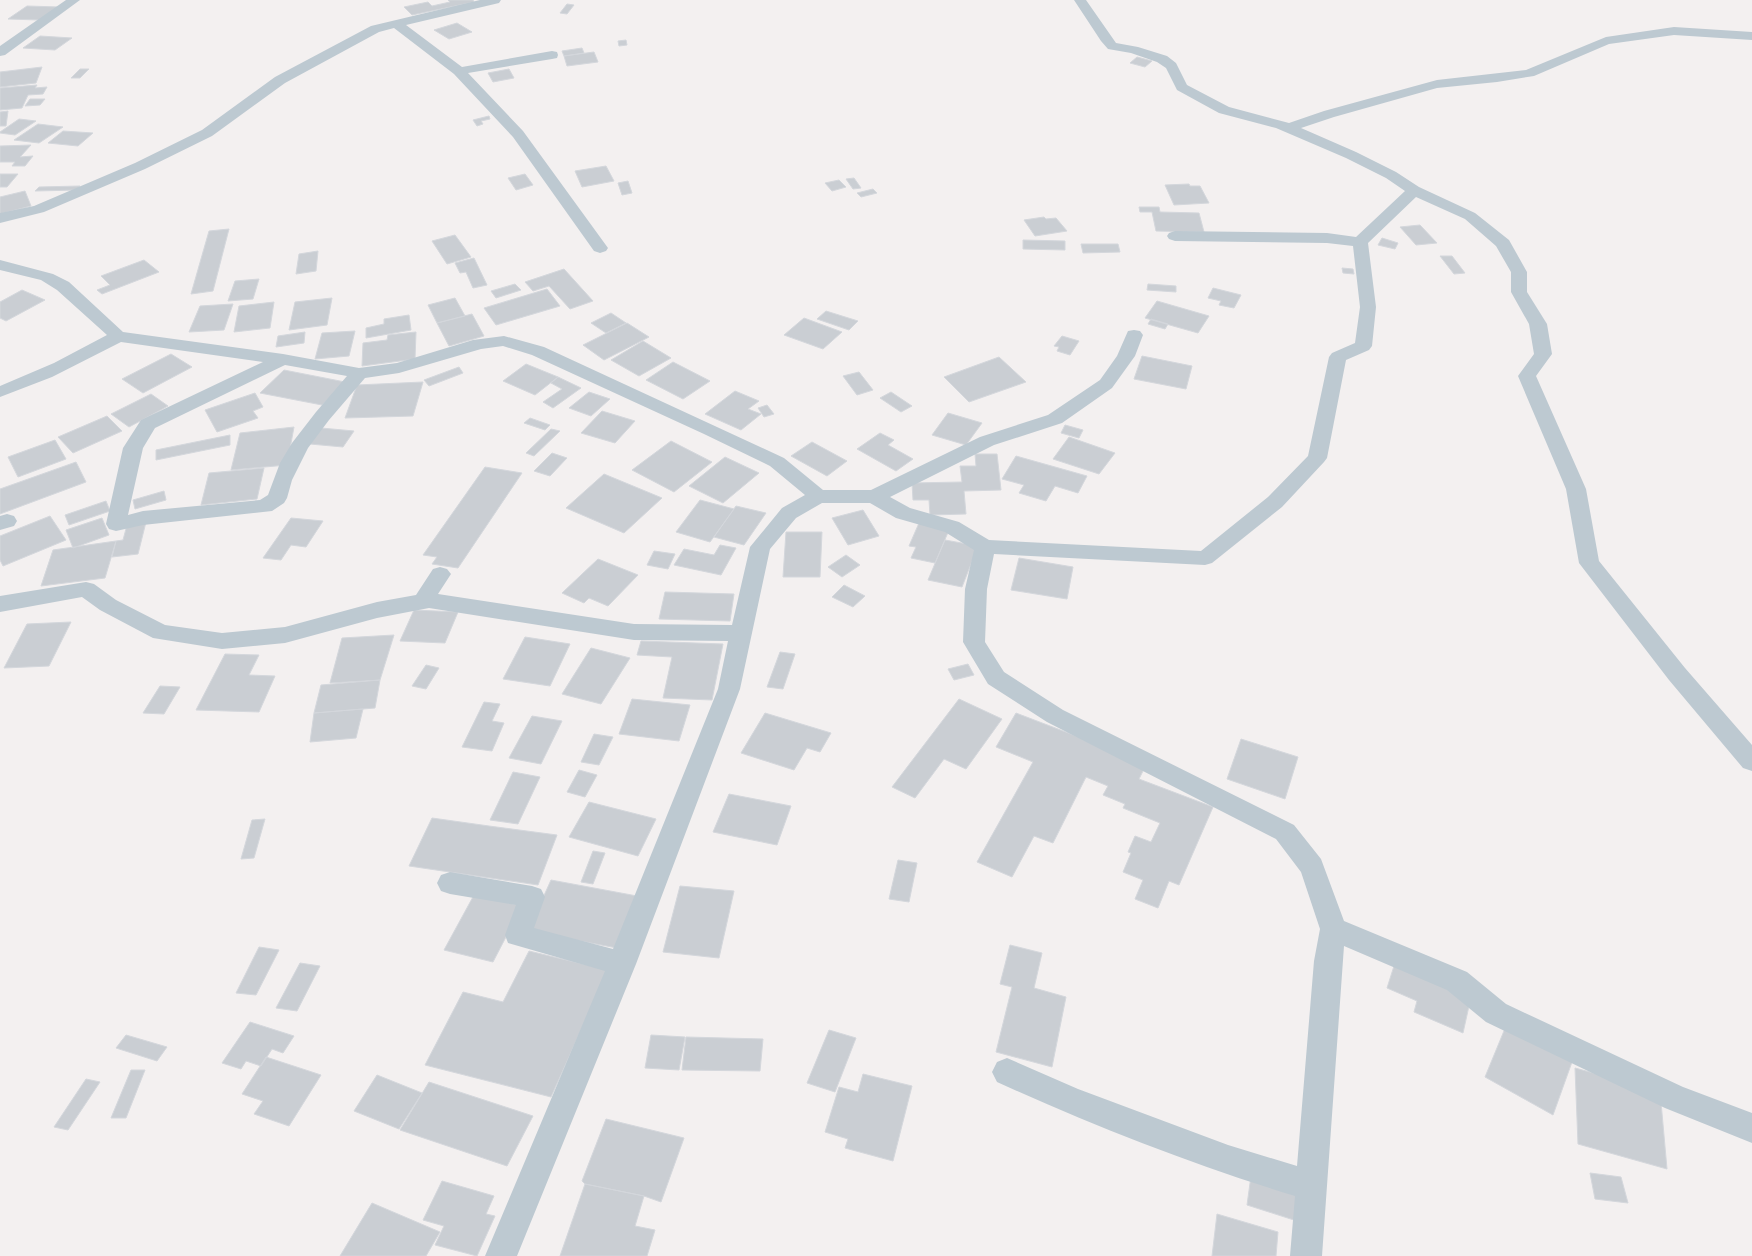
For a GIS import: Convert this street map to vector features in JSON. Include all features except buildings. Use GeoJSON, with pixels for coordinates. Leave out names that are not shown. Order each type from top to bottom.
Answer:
{"type":"FeatureCollection","features":[{"type":"Feature","properties":{"kind":"street"},"geometry":{"type":"LineString","coordinates":[[0,52],[74,0]]}},
{"type":"Feature","properties":{"kind":"street"},"geometry":{"type":"LineString","coordinates":[[0,218],[39,210],[140,166],[207,132],[280,80],[375,29],[495,0]]}},
{"type":"Feature","properties":{"kind":"street"},"geometry":{"type":"LineString","coordinates":[[1080,0],[1106,41],[1112,46],[1133,50],[1162,59],[1171,66],[1182,87],[1224,110],[1281,125],[1351,155],[1392,175],[1414,190],[1470,216],[1503,242],[1519,272],[1519,292],[1538,324],[1543,354],[1527,376],[1576,489],[1589,563],[1677,674],[1752,761]]}},
{"type":"Feature","properties":{"kind":"street"},"geometry":{"type":"LineString","coordinates":[[396,24],[459,71],[518,134],[600,248]]}},
{"type":"Feature","properties":{"kind":"street"},"geometry":{"type":"LineString","coordinates":[[1289,128],[1337,112],[1437,84],[1530,73],[1606,41],[1674,31],[1752,36]]}},
{"type":"Feature","properties":{"kind":"street"},"geometry":{"type":"LineString","coordinates":[[459,71],[552,55]]}},
{"type":"Feature","properties":{"kind":"street"},"geometry":{"type":"LineString","coordinates":[[1360,242],[1414,190]]}},
{"type":"Feature","properties":{"kind":"street"},"geometry":{"type":"LineString","coordinates":[[1175,236],[1327,238],[1360,242]]}},
{"type":"Feature","properties":{"kind":"street"},"geometry":{"type":"LineString","coordinates":[[501,1256],[622,964],[729,689],[760,547],[789,513],[818,496],[874,497],[904,513],[952,527],[985,547],[1205,558],[1275,502],[1317,458],[1338,357],[1363,346],[1368,307],[1360,242]]}},
{"type":"Feature","properties":{"kind":"street"},"geometry":{"type":"LineString","coordinates":[[1,266],[47,277],[63,286],[118,336],[283,359],[359,373],[399,368],[479,344],[504,341],[538,351],[704,426],[778,462],[818,496]]}},
{"type":"Feature","properties":{"kind":"street"},"geometry":{"type":"LineString","coordinates":[[874,497],[987,441],[1055,419],[1106,384],[1126,356],[1134,335]]}},
{"type":"Feature","properties":{"kind":"street"},"geometry":{"type":"LineString","coordinates":[[0,392],[34,380],[118,336]]}},
{"type":"Feature","properties":{"kind":"street"},"geometry":{"type":"LineString","coordinates":[[283,359],[148,424],[132,448],[116,524],[143,518],[266,506],[277,498],[279,486],[300,445],[359,373]]}},
{"type":"Feature","properties":{"kind":"street"},"geometry":{"type":"LineString","coordinates":[[985,547],[976,589],[974,642],[996,678],[1056,716],[1285,832],[1312,867],[1333,929],[1328,960],[1306,1256]]}},
{"type":"Feature","properties":{"kind":"street"},"geometry":{"type":"LineString","coordinates":[[423,601],[440,574]]}},
{"type":"Feature","properties":{"kind":"street"},"geometry":{"type":"LineString","coordinates":[[0,604],[86,589],[108,606],[162,632],[222,641],[285,635],[376,610],[429,600],[634,632],[742,633]]}},
{"type":"Feature","properties":{"kind":"street"},"geometry":{"type":"LineString","coordinates":[[450,883],[532,897],[518,935],[622,964]]}},
{"type":"Feature","properties":{"kind":"street"},"geometry":{"type":"LineString","coordinates":[[1333,929],[1457,982],[1496,1013],[1675,1098],[1752,1128]]}},
{"type":"Feature","properties":{"kind":"street"},"geometry":{"type":"LineString","coordinates":[[1007,1072],[1072,1101],[1228,1160],[1311,1185]]}}]}
